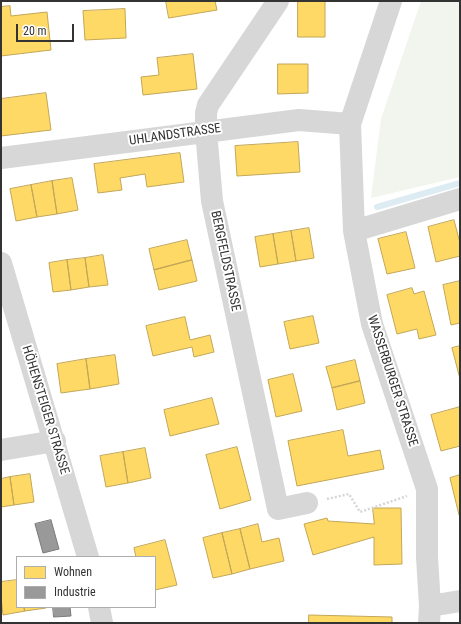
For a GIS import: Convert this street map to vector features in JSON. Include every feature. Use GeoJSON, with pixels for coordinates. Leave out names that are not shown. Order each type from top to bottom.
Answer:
{"type":"FeatureCollection","features":[{"type":"Feature","properties":{"kind":"street","name":"BERGFELDSTRASSE"},"geometry":{"type":"LineString","coordinates":[[278,1],[208,105],[206,130],[212,201],[278,510],[307,503]]}},
{"type":"Feature","properties":{"kind":"street","name":"WASSERBURGER STRASSE"},"geometry":{"type":"LineString","coordinates":[[391,1],[350,124],[354,231],[372,324],[427,489],[427,558],[430,614]]}},
{"type":"Feature","properties":{"kind":"street","name":"UHLANDSTRASSE"},"geometry":{"type":"LineString","coordinates":[[1,158],[206,130],[299,120],[350,124]]}},
{"type":"Feature","properties":{"kind":"street"},"geometry":{"type":"LineString","coordinates":[[354,231],[460,200]]}},
{"type":"Feature","properties":{"kind":"street","name":"HÖHENSTEIGER STRASSE"},"geometry":{"type":"LineString","coordinates":[[1,263],[55,441],[88,556]]}},
{"type":"Feature","properties":{"kind":"street"},"geometry":{"type":"LineString","coordinates":[[1,450],[55,441]]}},
{"type":"Feature","properties":{"kind":"street"},"geometry":{"type":"LineString","coordinates":[[430,614],[460,601]]}},
{"type":"Feature","properties":{"kind":"street"},"geometry":{"type":"LineString","coordinates":[[99,608],[102,623]]}},
{"type":"Feature","properties":{"kind":"path"},"geometry":{"type":"LineString","coordinates":[[307,503],[349,494],[360,512],[427,489]]}},
{"type":"Feature","properties":{"kind":"shaded area"},"geometry":{"type":"Polygon","coordinates":[[[421,1],[460,1],[460,177],[371,198],[381,119],[421,1]]]}},
{"type":"Feature","properties":{"kind":"building: Wohnen"},"geometry":{"type":"Polygon","coordinates":[[[166,1],[215,1],[217,10],[169,18],[166,1]]]}},
{"type":"Feature","properties":{"kind":"building: Wohnen"},"geometry":{"type":"Polygon","coordinates":[[[298,1],[325,1],[325,37],[298,37],[298,1]]]}},
{"type":"Feature","properties":{"kind":"building: Wohnen"},"geometry":{"type":"Polygon","coordinates":[[[10,6],[11,16],[47,12],[51,50],[1,56],[1,7],[10,6]]]}},
{"type":"Feature","properties":{"kind":"building: Wohnen"},"geometry":{"type":"Polygon","coordinates":[[[125,9],[126,38],[85,40],[83,11],[125,9]]]}},
{"type":"Feature","properties":{"kind":"building: Wohnen"},"geometry":{"type":"Polygon","coordinates":[[[193,54],[197,89],[143,95],[141,77],[159,75],[157,58],[193,54]]]}},
{"type":"Feature","properties":{"kind":"building: Wohnen"},"geometry":{"type":"Polygon","coordinates":[[[278,64],[308,64],[308,93],[278,94],[278,64]]]}},
{"type":"Feature","properties":{"kind":"building: Wohnen"},"geometry":{"type":"Polygon","coordinates":[[[46,93],[51,130],[1,136],[1,99],[46,93]]]}},
{"type":"Feature","properties":{"kind":"building: Wohnen"},"geometry":{"type":"Polygon","coordinates":[[[298,142],[300,172],[237,176],[235,146],[298,142]]]}},
{"type":"Feature","properties":{"kind":"building: Wohnen"},"geometry":{"type":"Polygon","coordinates":[[[180,153],[184,182],[147,187],[145,174],[120,178],[122,190],[98,193],[94,164],[180,153]]]}},
{"type":"Feature","properties":{"kind":"building: Wohnen"},"geometry":{"type":"Polygon","coordinates":[[[72,178],[78,210],[57,214],[52,181],[72,178]]]}},
{"type":"Feature","properties":{"kind":"building: Wohnen"},"geometry":{"type":"Polygon","coordinates":[[[52,181],[57,214],[37,217],[31,185],[52,181]]]}},
{"type":"Feature","properties":{"kind":"building: Wohnen"},"geometry":{"type":"Polygon","coordinates":[[[31,185],[37,217],[16,221],[10,189],[31,185]]]}},
{"type":"Feature","properties":{"kind":"building: Wohnen"},"geometry":{"type":"Polygon","coordinates":[[[454,220],[460,243],[460,256],[436,262],[428,227],[454,220]]]}},
{"type":"Feature","properties":{"kind":"building: Wohnen"},"geometry":{"type":"Polygon","coordinates":[[[309,228],[314,258],[296,261],[291,231],[309,228]]]}},
{"type":"Feature","properties":{"kind":"building: Wohnen"},"geometry":{"type":"Polygon","coordinates":[[[291,231],[296,261],[278,264],[273,234],[291,231]]]}},
{"type":"Feature","properties":{"kind":"building: Wohnen"},"geometry":{"type":"Polygon","coordinates":[[[406,232],[415,268],[387,274],[378,239],[406,232]]]}},
{"type":"Feature","properties":{"kind":"building: Wohnen"},"geometry":{"type":"Polygon","coordinates":[[[273,234],[278,264],[260,267],[255,237],[273,234]]]}},
{"type":"Feature","properties":{"kind":"building: Wohnen"},"geometry":{"type":"Polygon","coordinates":[[[187,240],[192,260],[154,270],[149,249],[187,240]]]}},
{"type":"Feature","properties":{"kind":"building: Wohnen"},"geometry":{"type":"Polygon","coordinates":[[[103,255],[108,285],[89,287],[85,258],[103,255]]]}},
{"type":"Feature","properties":{"kind":"building: Wohnen"},"geometry":{"type":"Polygon","coordinates":[[[85,258],[89,287],[71,290],[67,260],[85,258]]]}},
{"type":"Feature","properties":{"kind":"building: Wohnen"},"geometry":{"type":"Polygon","coordinates":[[[67,260],[71,290],[53,292],[49,263],[67,260]]]}},
{"type":"Feature","properties":{"kind":"building: Wohnen"},"geometry":{"type":"Polygon","coordinates":[[[192,260],[197,281],[159,290],[154,270],[192,260]]]}},
{"type":"Feature","properties":{"kind":"building: Wohnen"},"geometry":{"type":"Polygon","coordinates":[[[460,281],[460,323],[451,325],[443,285],[460,281]]]}},
{"type":"Feature","properties":{"kind":"building: Wohnen"},"geometry":{"type":"Polygon","coordinates":[[[412,288],[414,294],[424,291],[436,335],[419,339],[417,329],[397,334],[387,295],[412,288]]]}},
{"type":"Feature","properties":{"kind":"building: Wohnen"},"geometry":{"type":"Polygon","coordinates":[[[313,316],[319,343],[290,349],[284,322],[313,316]]]}},
{"type":"Feature","properties":{"kind":"building: Wohnen"},"geometry":{"type":"Polygon","coordinates":[[[185,317],[190,340],[210,335],[214,352],[194,357],[192,347],[153,356],[146,326],[185,317]]]}},
{"type":"Feature","properties":{"kind":"building: Wohnen"},"geometry":{"type":"Polygon","coordinates":[[[460,346],[460,379],[452,348],[460,346]]]}},
{"type":"Feature","properties":{"kind":"building: Wohnen"},"geometry":{"type":"Polygon","coordinates":[[[115,355],[119,384],[90,389],[86,359],[115,355]]]}},
{"type":"Feature","properties":{"kind":"building: Wohnen"},"geometry":{"type":"Polygon","coordinates":[[[86,359],[90,389],[61,393],[57,364],[86,359]]]}},
{"type":"Feature","properties":{"kind":"building: Wohnen"},"geometry":{"type":"Polygon","coordinates":[[[355,360],[360,381],[332,388],[326,367],[355,360]]]}},
{"type":"Feature","properties":{"kind":"building: Wohnen"},"geometry":{"type":"Polygon","coordinates":[[[293,374],[302,411],[276,417],[268,380],[293,374]]]}},
{"type":"Feature","properties":{"kind":"building: Wohnen"},"geometry":{"type":"Polygon","coordinates":[[[360,381],[365,403],[337,410],[332,388],[360,381]]]}},
{"type":"Feature","properties":{"kind":"building: Wohnen"},"geometry":{"type":"Polygon","coordinates":[[[212,398],[219,424],[170,436],[164,410],[212,398]]]}},
{"type":"Feature","properties":{"kind":"building: Wohnen"},"geometry":{"type":"Polygon","coordinates":[[[460,407],[460,446],[441,451],[431,415],[460,407]]]}},
{"type":"Feature","properties":{"kind":"building: Wohnen"},"geometry":{"type":"Polygon","coordinates":[[[343,430],[348,456],[380,450],[384,469],[297,486],[288,441],[343,430]]]}},
{"type":"Feature","properties":{"kind":"building: Wohnen"},"geometry":{"type":"Polygon","coordinates":[[[237,447],[251,500],[220,509],[206,455],[237,447]]]}},
{"type":"Feature","properties":{"kind":"building: Wohnen"},"geometry":{"type":"Polygon","coordinates":[[[145,448],[151,478],[128,483],[123,452],[145,448]]]}},
{"type":"Feature","properties":{"kind":"building: Wohnen"},"geometry":{"type":"Polygon","coordinates":[[[123,452],[128,483],[106,487],[100,456],[123,452]]]}},
{"type":"Feature","properties":{"kind":"building: Wohnen"},"geometry":{"type":"Polygon","coordinates":[[[30,474],[34,502],[14,505],[10,477],[30,474]]]}},
{"type":"Feature","properties":{"kind":"building: Wohnen"},"geometry":{"type":"Polygon","coordinates":[[[460,475],[460,514],[459,515],[450,478],[460,475]]]}},
{"type":"Feature","properties":{"kind":"building: Wohnen"},"geometry":{"type":"Polygon","coordinates":[[[10,477],[14,505],[1,507],[1,479],[10,477]]]}},
{"type":"Feature","properties":{"kind":"building: Wohnen"},"geometry":{"type":"Polygon","coordinates":[[[373,508],[401,508],[402,564],[374,565],[374,537],[313,555],[304,524],[327,518],[328,521],[374,524],[373,508]]]}},
{"type":"Feature","properties":{"kind":"building: Wohnen"},"geometry":{"type":"Polygon","coordinates":[[[258,524],[262,542],[279,538],[284,561],[250,569],[240,529],[258,524]]]}},
{"type":"Feature","properties":{"kind":"building: Wohnen"},"geometry":{"type":"Polygon","coordinates":[[[240,529],[250,569],[232,574],[222,533],[240,529]]]}},
{"type":"Feature","properties":{"kind":"building: Wohnen"},"geometry":{"type":"Polygon","coordinates":[[[222,533],[232,574],[213,578],[203,538],[222,533]]]}},
{"type":"Feature","properties":{"kind":"building: Wohnen"},"geometry":{"type":"Polygon","coordinates":[[[165,540],[177,585],[156,590],[156,556],[136,556],[134,548],[165,540]]]}},
{"type":"Feature","properties":{"kind":"building: Wohnen"},"geometry":{"type":"Polygon","coordinates":[[[16,580],[16,608],[24,608],[25,611],[3,615],[1,582],[16,580]]]}},
{"type":"Feature","properties":{"kind":"building: Wohnen"},"geometry":{"type":"Polygon","coordinates":[[[24,608],[46,608],[25,611],[24,608]]]}},
{"type":"Feature","properties":{"kind":"building: Wohnen"},"geometry":{"type":"Polygon","coordinates":[[[309,615],[392,617],[392,623],[309,623],[309,615]]]}},
{"type":"Feature","properties":{"kind":"building: Industrie"},"geometry":{"type":"Polygon","coordinates":[[[51,520],[59,549],[43,553],[35,524],[51,520]]]}},
{"type":"Feature","properties":{"kind":"building: Industrie"},"geometry":{"type":"Polygon","coordinates":[[[53,608],[70,608],[71,616],[54,617],[53,608]]]}},
{"type":"Feature","properties":{"kind":"waterway"},"geometry":{"type":"LineString","coordinates":[[377,207],[460,183]]}}]}
